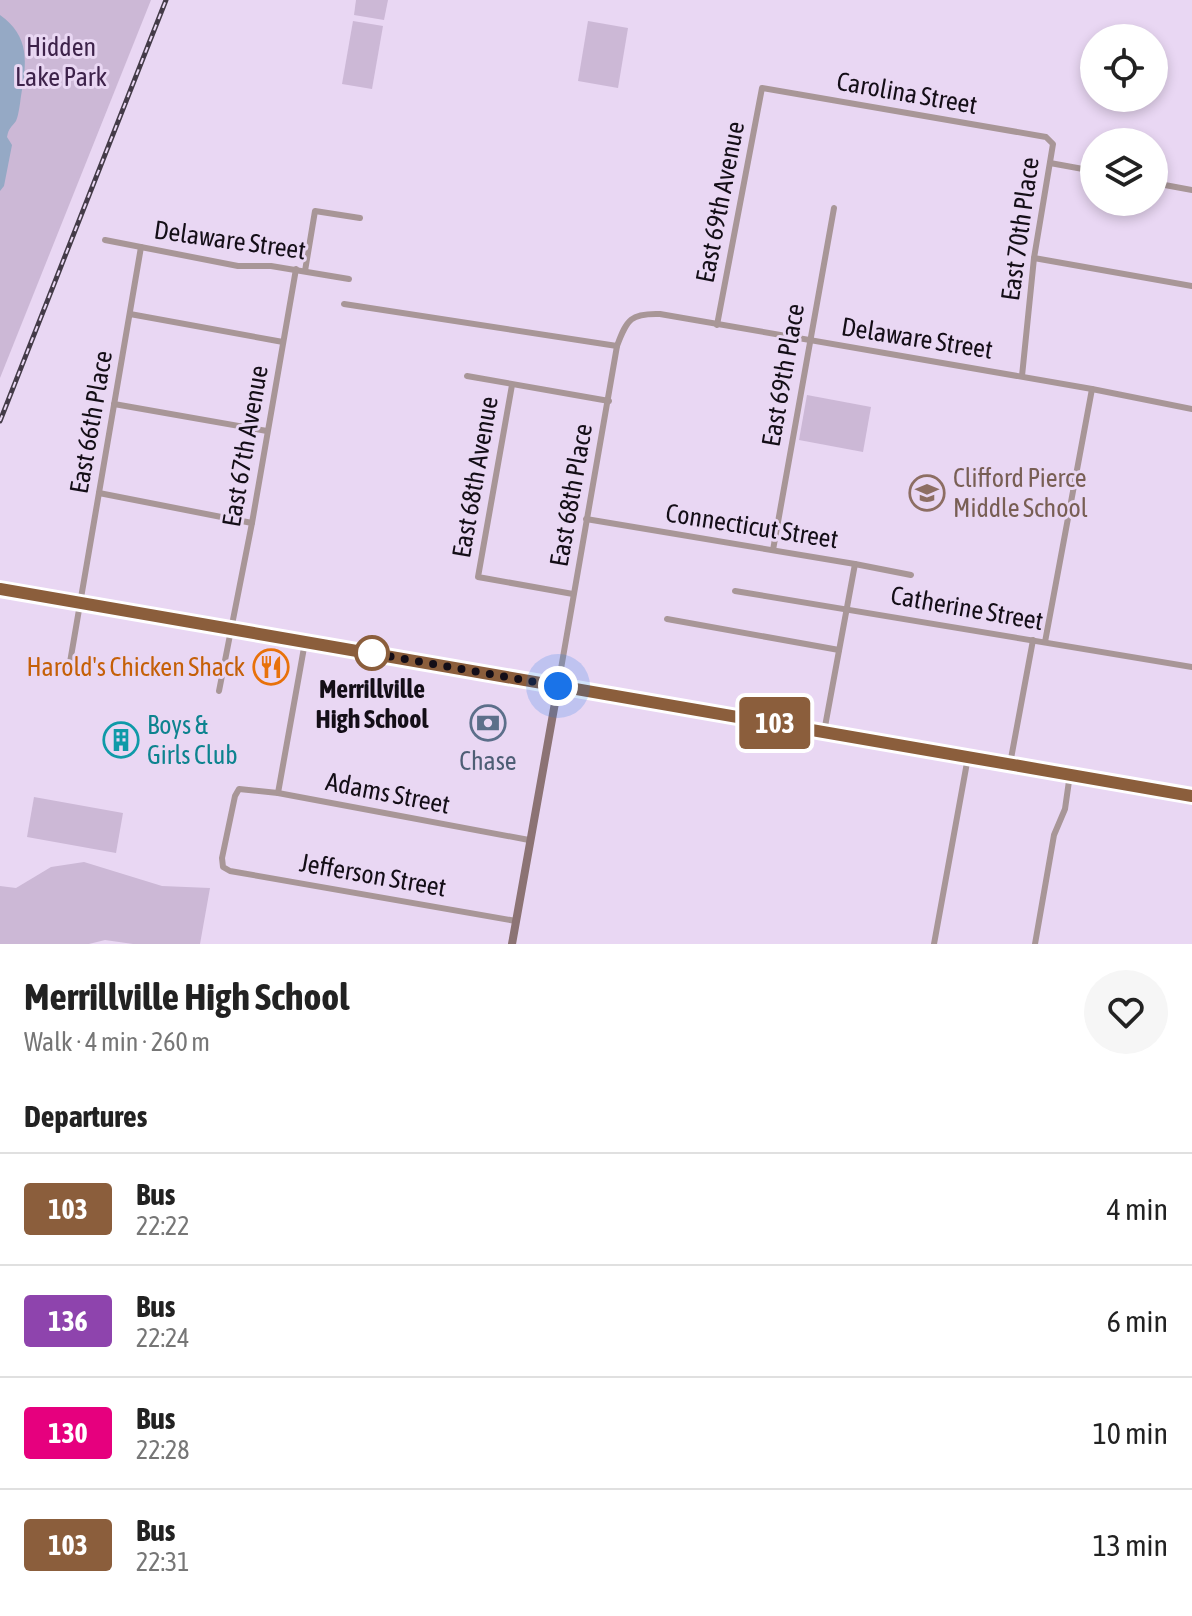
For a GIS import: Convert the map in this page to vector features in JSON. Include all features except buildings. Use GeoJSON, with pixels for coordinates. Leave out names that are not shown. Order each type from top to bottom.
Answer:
{"type":"FeatureCollection","features":[{"type":"Feature","properties":{"kind":"main road"},"geometry":{"type":"LineString","coordinates":[[0,589],[1192,796]]}},
{"type":"Feature","properties":{"kind":"street","name":"Carolina Street"},"geometry":{"type":"LineString","coordinates":[[762,88],[1046,137]]}},
{"type":"Feature","properties":{"kind":"street","name":"East 69th Avenue"},"geometry":{"type":"LineString","coordinates":[[717,325],[762,88]]}},
{"type":"Feature","properties":{"kind":"street","name":"East 70th Place"},"geometry":{"type":"LineString","coordinates":[[1022,376],[1034,258],[1053,144],[1046,137]]}},
{"type":"Feature","properties":{"kind":"street"},"geometry":{"type":"LineString","coordinates":[[1050,163],[1080,168]]}},
{"type":"Feature","properties":{"kind":"street"},"geometry":{"type":"LineString","coordinates":[[1168,186],[1192,190]]}},
{"type":"Feature","properties":{"kind":"street","name":"East 69th Place"},"geometry":{"type":"LineString","coordinates":[[773,550],[834,208]]}},
{"type":"Feature","properties":{"kind":"street"},"geometry":{"type":"LineString","coordinates":[[305,271],[315,211],[360,218]]}},
{"type":"Feature","properties":{"kind":"street","name":"Delaware Street"},"geometry":{"type":"LineString","coordinates":[[105,240],[238,266],[271,266],[349,279]]}},
{"type":"Feature","properties":{"kind":"street","name":"East 66th Place"},"geometry":{"type":"LineString","coordinates":[[68,674],[141,247]]}},
{"type":"Feature","properties":{"kind":"street"},"geometry":{"type":"LineString","coordinates":[[1034,258],[1192,286]]}},
{"type":"Feature","properties":{"kind":"street","name":"East 67th Avenue"},"geometry":{"type":"LineString","coordinates":[[219,691],[233,629],[296,269]]}},
{"type":"Feature","properties":{"kind":"street"},"geometry":{"type":"LineString","coordinates":[[344,304],[617,346]]}},
{"type":"Feature","properties":{"kind":"street"},"geometry":{"type":"LineString","coordinates":[[130,314],[283,342]]}},
{"type":"Feature","properties":{"kind":"street","name":"Delaware Street"},"geometry":{"type":"LineString","coordinates":[[635,316],[660,314],[1022,376],[1192,409]]}},
{"type":"Feature","properties":{"kind":"street","name":"East 68th Place"},"geometry":{"type":"LineString","coordinates":[[558,686],[617,346],[623,330],[635,316]]}},
{"type":"Feature","properties":{"kind":"street"},"geometry":{"type":"LineString","coordinates":[[467,376],[609,401]]}},
{"type":"Feature","properties":{"kind":"street","name":"East 68th Avenue"},"geometry":{"type":"LineString","coordinates":[[512,385],[478,577],[573,594]]}},
{"type":"Feature","properties":{"kind":"street"},"geometry":{"type":"LineString","coordinates":[[1045,642],[1092,389]]}},
{"type":"Feature","properties":{"kind":"street"},"geometry":{"type":"LineString","coordinates":[[114,404],[267,431]]}},
{"type":"Feature","properties":{"kind":"street"},"geometry":{"type":"LineString","coordinates":[[99,493],[252,523]]}},
{"type":"Feature","properties":{"kind":"street","name":"Connecticut Street"},"geometry":{"type":"LineString","coordinates":[[586,519],[911,575]]}},
{"type":"Feature","properties":{"kind":"street"},"geometry":{"type":"LineString","coordinates":[[824,732],[855,564]]}},
{"type":"Feature","properties":{"kind":"street","name":"Catherine Street"},"geometry":{"type":"LineString","coordinates":[[735,591],[1192,667]]}},
{"type":"Feature","properties":{"kind":"street"},"geometry":{"type":"LineString","coordinates":[[667,619],[839,650]]}},
{"type":"Feature","properties":{"kind":"street"},"geometry":{"type":"LineString","coordinates":[[1010,764],[1033,640]]}},
{"type":"Feature","properties":{"kind":"street"},"geometry":{"type":"LineString","coordinates":[[278,793],[305,642]]}},
{"type":"Feature","properties":{"kind":"street"},"geometry":{"type":"LineString","coordinates":[[512,944],[558,686]]}},
{"type":"Feature","properties":{"kind":"street"},"geometry":{"type":"LineString","coordinates":[[934,944],[968,757]]}},
{"type":"Feature","properties":{"kind":"street"},"geometry":{"type":"LineString","coordinates":[[1035,944],[1054,835],[1065,809],[1070,774]]}},
{"type":"Feature","properties":{"kind":"street","name":"Adams Street"},"geometry":{"type":"LineString","coordinates":[[223,867],[222,858],[239,789],[278,793],[529,840]]}},
{"type":"Feature","properties":{"kind":"street","name":"Jefferson Street"},"geometry":{"type":"LineString","coordinates":[[223,867],[230,871],[516,921]]}},
{"type":"Feature","properties":{"kind":"green space","name":"Hidden Lake Park"},"geometry":{"type":"Polygon","coordinates":[[[0,0],[151,0],[0,378],[0,0]]]}},
{"type":"Feature","properties":{"kind":"green space"},"geometry":{"type":"Polygon","coordinates":[[[356,0],[388,0],[384,20],[354,15],[356,0]]]}},
{"type":"Feature","properties":{"kind":"green space"},"geometry":{"type":"Polygon","coordinates":[[[353,21],[383,26],[372,89],[342,84],[353,21]]]}},
{"type":"Feature","properties":{"kind":"green space"},"geometry":{"type":"Polygon","coordinates":[[[588,21],[628,28],[618,88],[578,81],[588,21]]]}},
{"type":"Feature","properties":{"kind":"green space"},"geometry":{"type":"Polygon","coordinates":[[[807,395],[871,407],[863,452],[799,440],[807,395]]]}},
{"type":"Feature","properties":{"kind":"green space"},"geometry":{"type":"Polygon","coordinates":[[[34,797],[123,813],[116,853],[27,837],[34,797]]]}},
{"type":"Feature","properties":{"kind":"green space"},"geometry":{"type":"Polygon","coordinates":[[[84,862],[162,886],[210,888],[200,944],[133,944],[105,940],[89,944],[0,944],[0,886],[16,888],[51,867],[84,862]]]}},
{"type":"Feature","properties":{"kind":"water"},"geometry":{"type":"Polygon","coordinates":[[[0,15],[17,32],[25,61],[19,112],[7,137],[12,145],[4,186],[0,191],[0,15]]]}},
{"type":"Feature","properties":{"kind":"railway"},"geometry":{"type":"LineString","coordinates":[[0,421],[166,0]]}},
{"type":"Feature","properties":{"kind":"bus line","name":"103"},"geometry":{"type":"LineString","coordinates":[[0,589],[1192,796]]}},
{"type":"Feature","properties":{"kind":"place","name":"Clifford Pierce Middle School"},"geometry":{"type":"Point","coordinates":[927,493]}},
{"type":"Feature","properties":{"kind":"place","name":"Merrillville High School"},"geometry":{"type":"Point","coordinates":[372,653]}},
{"type":"Feature","properties":{"kind":"place","name":"Harold's Chicken Shack"},"geometry":{"type":"Point","coordinates":[271,667]}},
{"type":"Feature","properties":{"kind":"place","name":"Chase"},"geometry":{"type":"Point","coordinates":[488,723]}},
{"type":"Feature","properties":{"kind":"place","name":"Boys & Girls Club"},"geometry":{"type":"Point","coordinates":[121,740]}},
{"type":"Feature","properties":{"kind":"route"},"geometry":{"type":"LineString","coordinates":[[372,653],[360,651],[558,686]]}}]}
